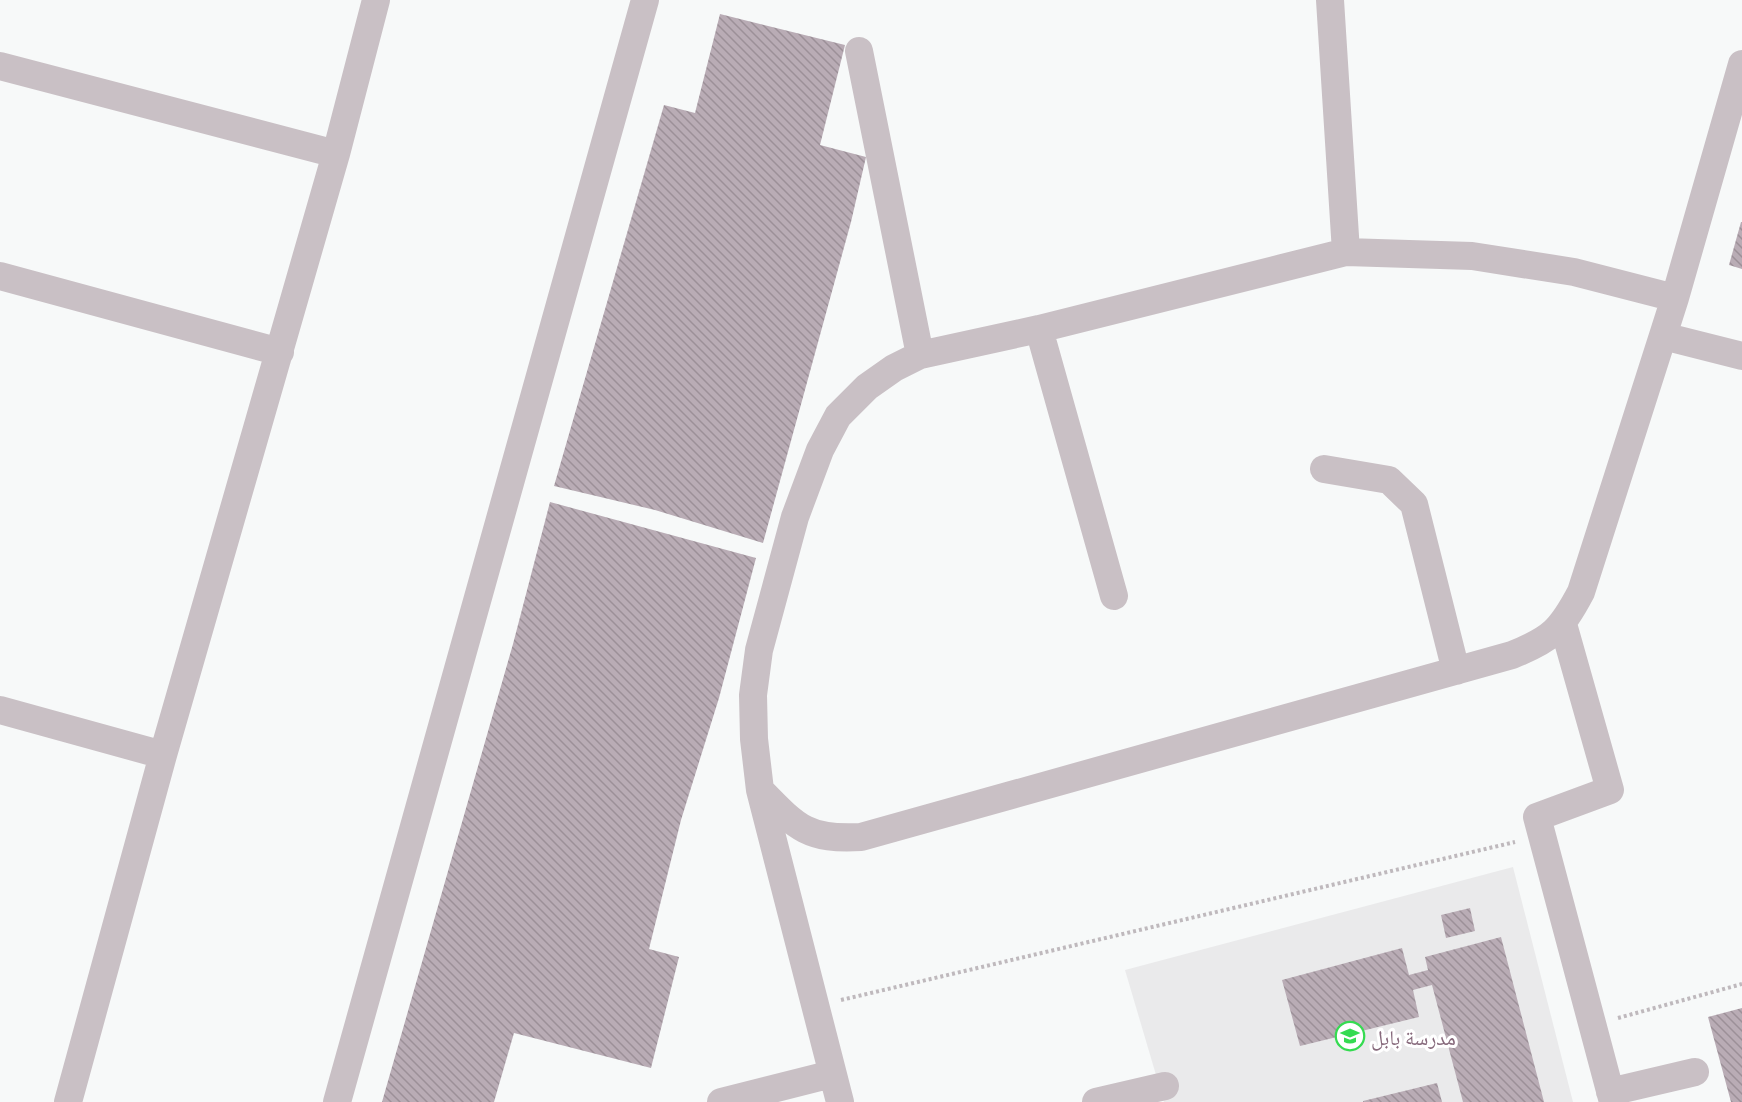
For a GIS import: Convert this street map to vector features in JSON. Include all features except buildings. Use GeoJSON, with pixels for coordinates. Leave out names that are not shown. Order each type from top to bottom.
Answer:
{"type":"FeatureCollection","features":[{"type":"Feature","properties":{"kind":"street"},"geometry":{"type":"LineString","coordinates":[[68,1102],[163,755],[336,154],[376,0]]}},
{"type":"Feature","properties":{"kind":"street"},"geometry":{"type":"LineString","coordinates":[[338,1102],[645,0]]}},
{"type":"Feature","properties":{"kind":"street"},"geometry":{"type":"LineString","coordinates":[[1330,0],[1346,252]]}},
{"type":"Feature","properties":{"kind":"street"},"geometry":{"type":"LineString","coordinates":[[859,51],[920,355]]}},
{"type":"Feature","properties":{"kind":"street"},"geometry":{"type":"LineString","coordinates":[[760,790],[803,830],[839,838],[861,837],[1456,671],[1538,645],[1563,624],[1581,592],[1675,298],[1742,64]]}},
{"type":"Feature","properties":{"kind":"street"},"geometry":{"type":"LineString","coordinates":[[0,66],[336,154]]}},
{"type":"Feature","properties":{"kind":"street"},"geometry":{"type":"LineString","coordinates":[[840,1102],[760,790],[754,739],[753,695],[759,650],[795,518],[820,450],[838,416],[867,387],[920,355],[1039,329],[1346,252],[1472,256],[1574,272],[1675,298]]}},
{"type":"Feature","properties":{"kind":"street"},"geometry":{"type":"LineString","coordinates":[[0,276],[280,352]]}},
{"type":"Feature","properties":{"kind":"street"},"geometry":{"type":"LineString","coordinates":[[1039,329],[1114,596]]}},
{"type":"Feature","properties":{"kind":"street"},"geometry":{"type":"LineString","coordinates":[[1663,336],[1742,357]]}},
{"type":"Feature","properties":{"kind":"street"},"geometry":{"type":"LineString","coordinates":[[1324,469],[1389,480],[1414,504],[1456,671]]}},
{"type":"Feature","properties":{"kind":"street"},"geometry":{"type":"LineString","coordinates":[[1563,624],[1610,790],[1537,817],[1612,1097],[1695,1072]]}},
{"type":"Feature","properties":{"kind":"street"},"geometry":{"type":"LineString","coordinates":[[0,710],[163,755]]}},
{"type":"Feature","properties":{"kind":"street"},"geometry":{"type":"LineString","coordinates":[[721,1102],[832,1074]]}},
{"type":"Feature","properties":{"kind":"street"},"geometry":{"type":"LineString","coordinates":[[1096,1102],[1165,1086]]}},
{"type":"Feature","properties":{"kind":"path"},"geometry":{"type":"LineString","coordinates":[[815,1006],[1542,836]]}},
{"type":"Feature","properties":{"kind":"path"},"geometry":{"type":"LineString","coordinates":[[1592,1025],[1742,984]]}},
{"type":"Feature","properties":{"kind":"shaded area","name":"مدرسة بابل"},"geometry":{"type":"Polygon","coordinates":[[[1513,867],[1573,1102],[1164,1102],[1125,970],[1513,867]]]}},
{"type":"Feature","properties":{"kind":"place","name":"مدرسة بابل"},"geometry":{"type":"Point","coordinates":[1350,1036]}}]}
